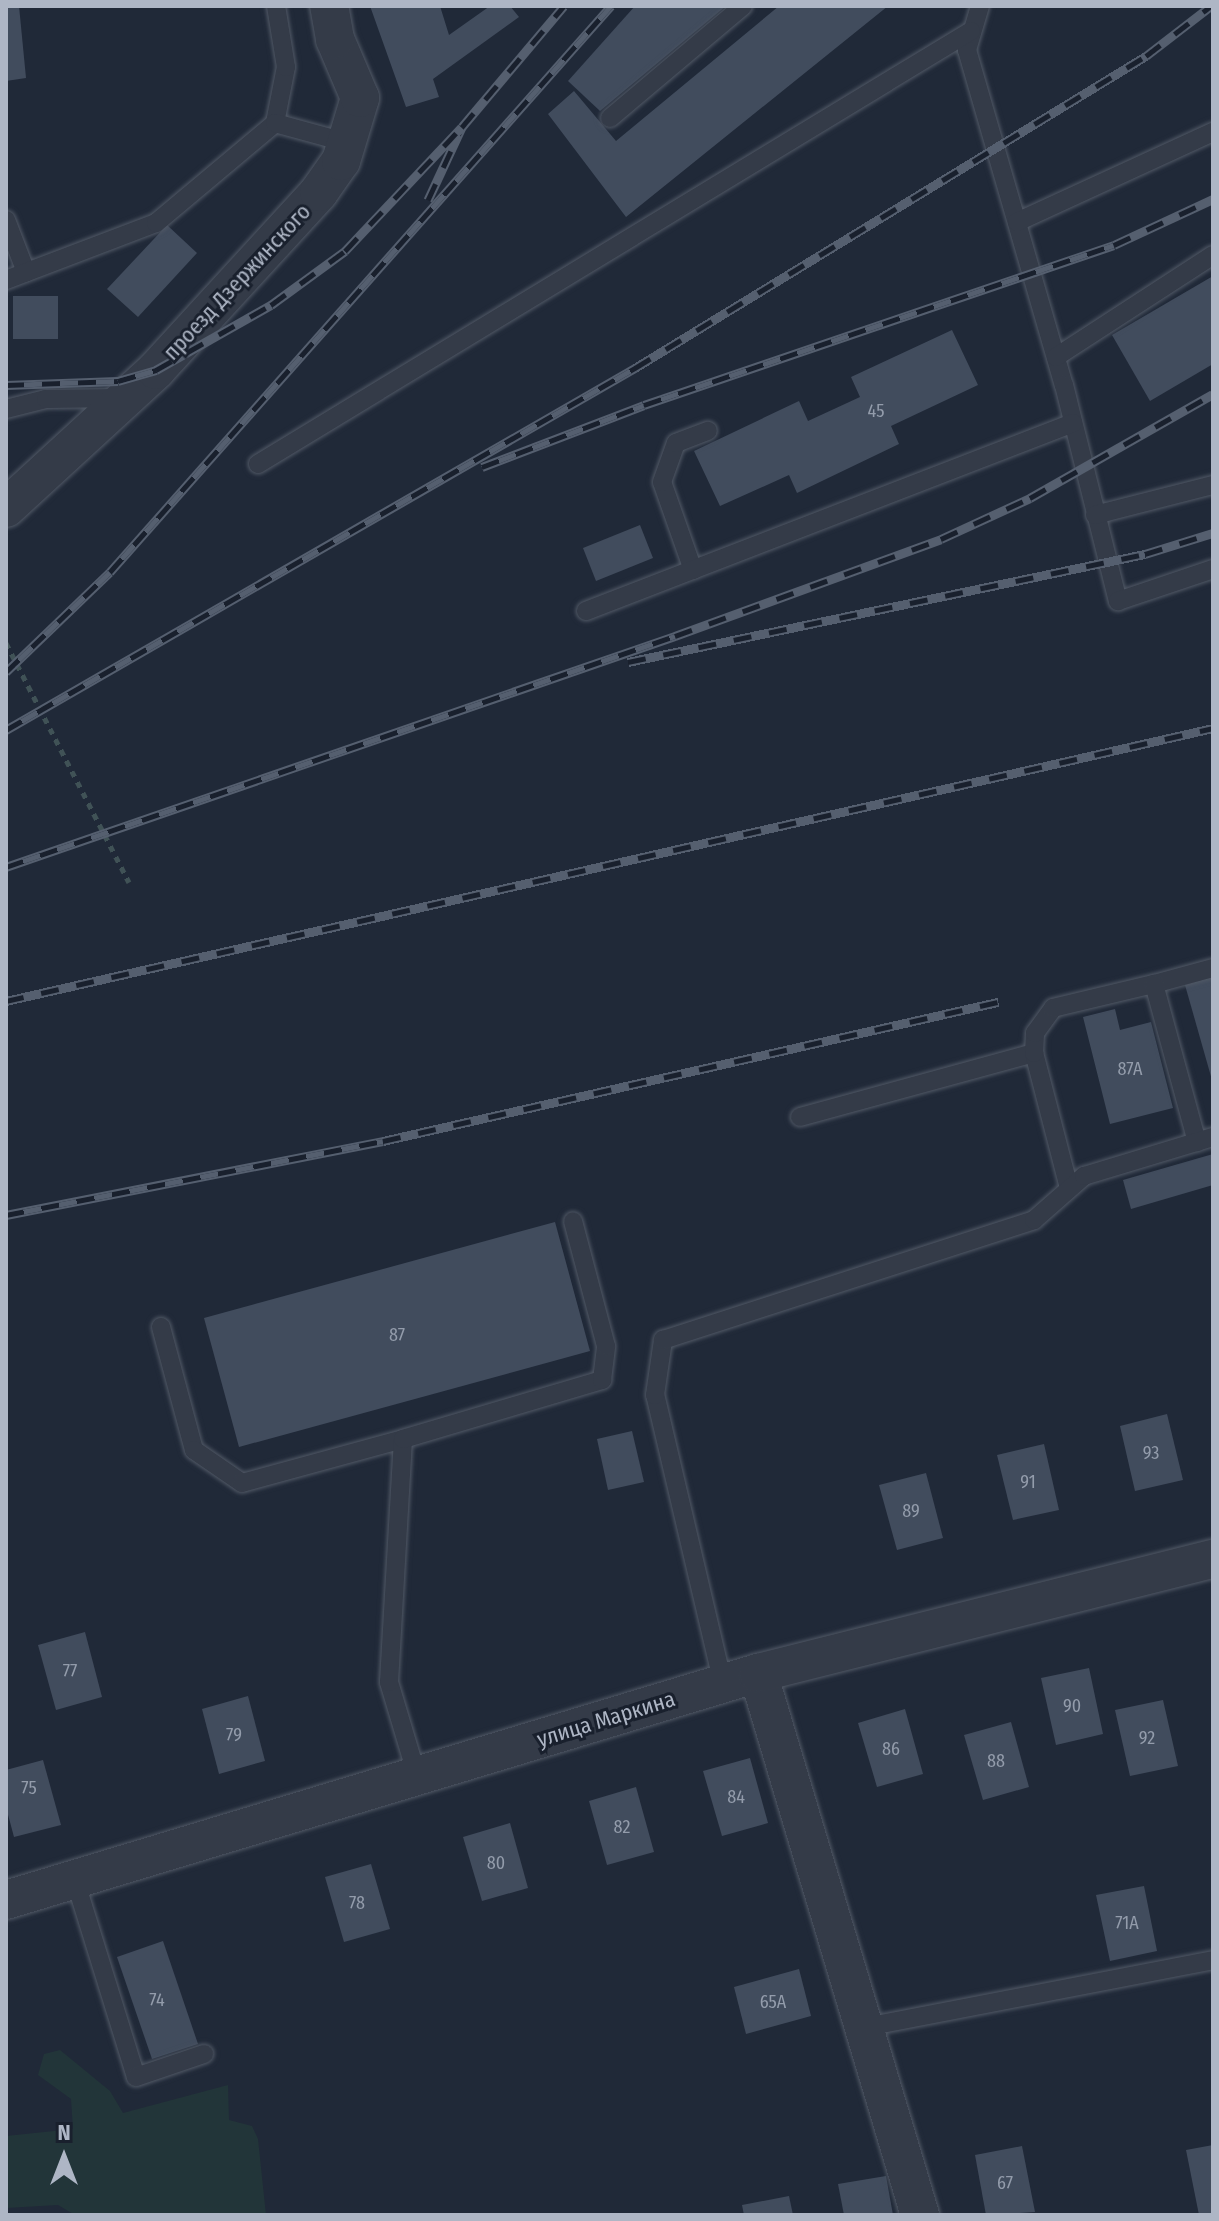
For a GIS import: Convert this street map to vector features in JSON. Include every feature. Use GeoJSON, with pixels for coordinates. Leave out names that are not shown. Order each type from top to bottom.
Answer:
{"type":"FeatureCollection","features":[{"type":"Feature","properties":{"kind":"street","name":"проезд Дзержинского"},"geometry":{"type":"LineString","coordinates":[[6,508],[126,397],[319,192],[348,143],[360,98],[335,39],[329,6]]}},
{"type":"Feature","properties":{"kind":"street","name":"улица Маркина"},"geometry":{"type":"LineString","coordinates":[[6,1900],[758,1673],[1213,1559]]}},
{"type":"Feature","properties":{"kind":"street"},"geometry":{"type":"LineString","coordinates":[[758,1673],[861,2028],[920,2215]]}},
{"type":"Feature","properties":{"kind":"lane"},"geometry":{"type":"LineString","coordinates":[[6,280],[156,223],[275,123],[286,67],[276,6]]}},
{"type":"Feature","properties":{"kind":"lane"},"geometry":{"type":"LineString","coordinates":[[610,118],[743,6]]}},
{"type":"Feature","properties":{"kind":"lane"},"geometry":{"type":"LineString","coordinates":[[980,6],[967,50],[1056,357],[1118,601],[1213,569]]}},
{"type":"Feature","properties":{"kind":"lane"},"geometry":{"type":"LineString","coordinates":[[258,464],[971,31]]}},
{"type":"Feature","properties":{"kind":"lane"},"geometry":{"type":"LineString","coordinates":[[275,123],[348,143]]}},
{"type":"Feature","properties":{"kind":"lane"},"geometry":{"type":"LineString","coordinates":[[1017,222],[1213,132]]}},
{"type":"Feature","properties":{"kind":"lane"},"geometry":{"type":"LineString","coordinates":[[6,220],[26,272]]}},
{"type":"Feature","properties":{"kind":"lane"},"geometry":{"type":"LineString","coordinates":[[1056,357],[1213,255]]}},
{"type":"Feature","properties":{"kind":"lane"},"geometry":{"type":"LineString","coordinates":[[6,409],[46,399],[126,397]]}},
{"type":"Feature","properties":{"kind":"lane"},"geometry":{"type":"LineString","coordinates":[[586,611],[1073,423]]}},
{"type":"Feature","properties":{"kind":"lane"},"geometry":{"type":"LineString","coordinates":[[693,570],[662,482],[676,443],[708,431]]}},
{"type":"Feature","properties":{"kind":"lane"},"geometry":{"type":"LineString","coordinates":[[1095,515],[1213,485]]}},
{"type":"Feature","properties":{"kind":"lane"},"geometry":{"type":"LineString","coordinates":[[1069,1188],[1034,1053],[1035,1033],[1053,1008],[1213,968]]}},
{"type":"Feature","properties":{"kind":"lane"},"geometry":{"type":"LineString","coordinates":[[723,1684],[655,1395],[663,1340],[1034,1220],[1084,1176],[1205,1139],[1154,984]]}},
{"type":"Feature","properties":{"kind":"lane"},"geometry":{"type":"LineString","coordinates":[[800,1117],[1034,1053]]}},
{"type":"Feature","properties":{"kind":"lane"},"geometry":{"type":"LineString","coordinates":[[161,1327],[194,1450],[242,1483],[602,1380],[606,1346],[573,1221]]}},
{"type":"Feature","properties":{"kind":"lane"},"geometry":{"type":"LineString","coordinates":[[403,1439],[389,1682],[417,1776]]}},
{"type":"Feature","properties":{"kind":"lane"},"geometry":{"type":"LineString","coordinates":[[75,1880],[136,2077],[204,2054]]}},
{"type":"Feature","properties":{"kind":"lane"},"geometry":{"type":"LineString","coordinates":[[861,2028],[1213,1960]]}},
{"type":"Feature","properties":{"kind":"path"},"geometry":{"type":"LineString","coordinates":[[6,643],[129,882]]}},
{"type":"Feature","properties":{"kind":"green space"},"geometry":{"type":"Polygon","coordinates":[[[60,2050],[110,2091],[123,2113],[228,2085],[229,2120],[252,2126],[258,2139],[266,2215],[75,2215],[58,2205],[6,2208],[6,2136],[73,2129],[71,2099],[38,2075],[44,2054],[60,2050]]]}},
{"type":"Feature","properties":{"kind":"building"},"geometry":{"type":"Polygon","coordinates":[[[6,6],[19,6],[26,78],[6,81],[6,6]]]}},
{"type":"Feature","properties":{"kind":"building"},"geometry":{"type":"Polygon","coordinates":[[[370,6],[440,6],[449,35],[490,6],[510,6],[519,17],[433,79],[439,97],[406,107],[370,6]]]}},
{"type":"Feature","properties":{"kind":"building"},"geometry":{"type":"Polygon","coordinates":[[[635,6],[726,6],[600,111],[568,81],[635,6]]]}},
{"type":"Feature","properties":{"kind":"building"},"geometry":{"type":"Polygon","coordinates":[[[779,6],[888,6],[626,217],[548,114],[574,91],[616,141],[779,6]]]}},
{"type":"Feature","properties":{"kind":"building"},"geometry":{"type":"Polygon","coordinates":[[[167,225],[197,253],[138,317],[107,289],[167,225]]]}},
{"type":"Feature","properties":{"kind":"building"},"geometry":{"type":"Polygon","coordinates":[[[1213,276],[1213,364],[1150,401],[1112,335],[1213,276]]]}},
{"type":"Feature","properties":{"kind":"building"},"geometry":{"type":"Polygon","coordinates":[[[13,296],[58,296],[58,339],[13,339],[13,296]]]}},
{"type":"Feature","properties":{"kind":"building"},"geometry":{"type":"Polygon","coordinates":[[[952,330],[978,385],[891,426],[899,444],[797,493],[789,475],[720,506],[694,451],[799,401],[808,421],[860,397],[851,377],[952,330]]]}},
{"type":"Feature","properties":{"kind":"building"},"geometry":{"type":"Polygon","coordinates":[[[640,525],[653,558],[596,581],[583,548],[640,525]]]}},
{"type":"Feature","properties":{"kind":"building"},"geometry":{"type":"Polygon","coordinates":[[[1213,977],[1213,1080],[1212,1080],[1185,985],[1213,977]]]}},
{"type":"Feature","properties":{"kind":"building"},"geometry":{"type":"Polygon","coordinates":[[[1115,1009],[1120,1030],[1151,1022],[1173,1108],[1110,1124],[1083,1017],[1115,1009]]]}},
{"type":"Feature","properties":{"kind":"building"},"geometry":{"type":"Polygon","coordinates":[[[1213,1154],[1213,1185],[1131,1209],[1123,1180],[1213,1154]]]}},
{"type":"Feature","properties":{"kind":"building"},"geometry":{"type":"Polygon","coordinates":[[[555,1222],[590,1351],[239,1447],[204,1318],[555,1222]]]}},
{"type":"Feature","properties":{"kind":"building"},"geometry":{"type":"Polygon","coordinates":[[[1167,1414],[1183,1480],[1135,1491],[1120,1426],[1167,1414]]]}},
{"type":"Feature","properties":{"kind":"building"},"geometry":{"type":"Polygon","coordinates":[[[632,1431],[644,1482],[608,1490],[597,1439],[632,1431]]]}},
{"type":"Feature","properties":{"kind":"building"},"geometry":{"type":"Polygon","coordinates":[[[1044,1444],[1059,1510],[1013,1520],[997,1455],[1044,1444]]]}},
{"type":"Feature","properties":{"kind":"building"},"geometry":{"type":"Polygon","coordinates":[[[926,1473],[943,1538],[897,1550],[879,1485],[926,1473]]]}},
{"type":"Feature","properties":{"kind":"building"},"geometry":{"type":"Polygon","coordinates":[[[85,1632],[102,1697],[56,1710],[38,1645],[85,1632]]]}},
{"type":"Feature","properties":{"kind":"building"},"geometry":{"type":"Polygon","coordinates":[[[1089,1668],[1103,1734],[1056,1745],[1041,1678],[1089,1668]]]}},
{"type":"Feature","properties":{"kind":"building"},"geometry":{"type":"Polygon","coordinates":[[[248,1696],[265,1761],[219,1774],[202,1709],[248,1696]]]}},
{"type":"Feature","properties":{"kind":"building"},"geometry":{"type":"Polygon","coordinates":[[[1163,1700],[1178,1766],[1130,1776],[1115,1710],[1163,1700]]]}},
{"type":"Feature","properties":{"kind":"building"},"geometry":{"type":"Polygon","coordinates":[[[905,1709],[923,1774],[877,1787],[858,1723],[905,1709]]]}},
{"type":"Feature","properties":{"kind":"building"},"geometry":{"type":"Polygon","coordinates":[[[1011,1722],[1029,1787],[983,1800],[964,1735],[1011,1722]]]}},
{"type":"Feature","properties":{"kind":"building"},"geometry":{"type":"Polygon","coordinates":[[[750,1758],[768,1823],[722,1836],[703,1771],[750,1758]]]}},
{"type":"Feature","properties":{"kind":"building"},"geometry":{"type":"Polygon","coordinates":[[[43,1760],[61,1825],[14,1837],[6,1807],[6,1770],[43,1760]]]}},
{"type":"Feature","properties":{"kind":"building"},"geometry":{"type":"Polygon","coordinates":[[[636,1787],[654,1852],[607,1865],[589,1801],[636,1787]]]}},
{"type":"Feature","properties":{"kind":"building"},"geometry":{"type":"Polygon","coordinates":[[[510,1823],[528,1888],[482,1901],[463,1837],[510,1823]]]}},
{"type":"Feature","properties":{"kind":"building"},"geometry":{"type":"Polygon","coordinates":[[[371,1864],[390,1929],[344,1942],[325,1877],[371,1864]]]}},
{"type":"Feature","properties":{"kind":"building"},"geometry":{"type":"Polygon","coordinates":[[[1144,1886],[1157,1951],[1110,1961],[1096,1895],[1144,1886]]]}},
{"type":"Feature","properties":{"kind":"building"},"geometry":{"type":"Polygon","coordinates":[[[163,1941],[198,2044],[152,2059],[117,1957],[163,1941]]]}},
{"type":"Feature","properties":{"kind":"building"},"geometry":{"type":"Polygon","coordinates":[[[799,1969],[811,2016],[746,2034],[734,1987],[799,1969]]]}},
{"type":"Feature","properties":{"kind":"building"},"geometry":{"type":"Polygon","coordinates":[[[1213,2145],[1213,2214],[1199,2215],[1186,2150],[1213,2145]]]}},
{"type":"Feature","properties":{"kind":"building"},"geometry":{"type":"Polygon","coordinates":[[[1022,2146],[1035,2212],[986,2215],[975,2155],[1022,2146]]]}},
{"type":"Feature","properties":{"kind":"building"},"geometry":{"type":"Polygon","coordinates":[[[886,2176],[893,2215],[844,2215],[838,2184],[886,2176]]]}},
{"type":"Feature","properties":{"kind":"building"},"geometry":{"type":"Polygon","coordinates":[[[789,2196],[793,2215],[744,2215],[742,2205],[789,2196]]]}},
{"type":"Feature","properties":{"kind":"railway"},"geometry":{"type":"LineString","coordinates":[[428,200],[462,127],[564,6]]}},
{"type":"Feature","properties":{"kind":"railway"},"geometry":{"type":"LineString","coordinates":[[6,672],[110,572],[611,6]]}},
{"type":"Feature","properties":{"kind":"railway"},"geometry":{"type":"LineString","coordinates":[[6,730],[635,368],[1146,56],[1211,6]]}},
{"type":"Feature","properties":{"kind":"railway"},"geometry":{"type":"LineString","coordinates":[[6,385],[118,381],[156,370],[271,305],[345,251],[462,127]]}},
{"type":"Feature","properties":{"kind":"railway"},"geometry":{"type":"LineString","coordinates":[[482,467],[644,405],[1114,245],[1213,199]]}},
{"type":"Feature","properties":{"kind":"railway"},"geometry":{"type":"LineString","coordinates":[[6,867],[675,636],[941,539],[1030,498],[1213,394]]}},
{"type":"Feature","properties":{"kind":"railway"},"geometry":{"type":"LineString","coordinates":[[628,662],[1145,554],[1213,533]]}},
{"type":"Feature","properties":{"kind":"railway"},"geometry":{"type":"LineString","coordinates":[[6,1001],[1213,728]]}},
{"type":"Feature","properties":{"kind":"railway"},"geometry":{"type":"LineString","coordinates":[[6,1215],[383,1141],[998,1002]]}}]}
